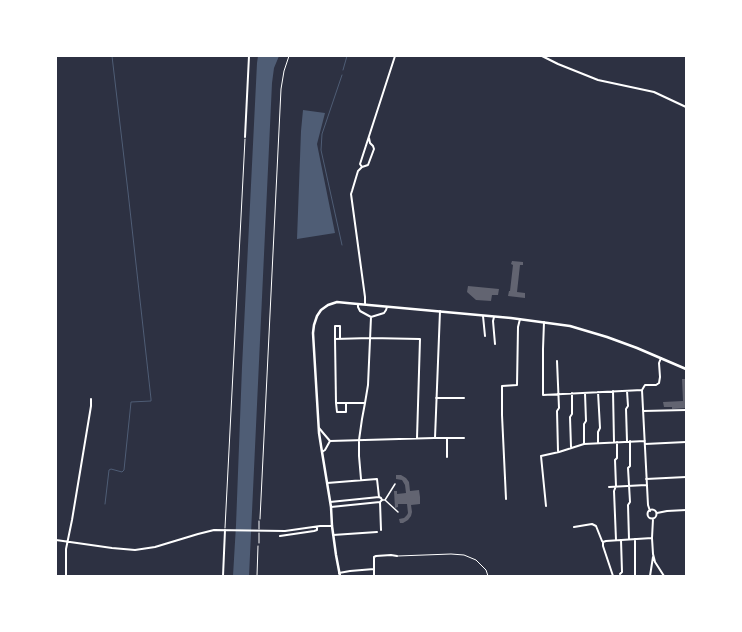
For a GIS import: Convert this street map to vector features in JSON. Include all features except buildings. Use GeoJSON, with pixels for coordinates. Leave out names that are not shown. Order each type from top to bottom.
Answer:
{"type":"FeatureCollection","features":[{"type":"Feature","properties":{"kind":"street"},"geometry":{"type":"LineString","coordinates":[[246,137],[249,56]]}},
{"type":"Feature","properties":{"kind":"street"},"geometry":{"type":"LineString","coordinates":[[362,167],[360,164],[395,56]]}},
{"type":"Feature","properties":{"kind":"street"},"geometry":{"type":"LineString","coordinates":[[543,56],[593,78],[610,84],[654,92],[686,107]]}},
{"type":"Feature","properties":{"kind":"street"},"geometry":{"type":"LineString","coordinates":[[365,304],[351,194],[359,170],[368,165],[372,154],[374,147],[370,143],[369,138]]}},
{"type":"Feature","properties":{"kind":"street"},"geometry":{"type":"LineString","coordinates":[[374,569],[350,570],[339,574],[337,565],[331,507],[319,428],[313,333],[315,320],[321,310],[328,305],[342,302],[520,319],[570,326],[613,339],[686,369]]}},
{"type":"Feature","properties":{"kind":"street"},"geometry":{"type":"LineString","coordinates":[[358,304],[359,310],[371,317],[384,313],[387,307]]}},
{"type":"Feature","properties":{"kind":"street"},"geometry":{"type":"LineString","coordinates":[[435,438],[440,312]]}},
{"type":"Feature","properties":{"kind":"street"},"geometry":{"type":"LineString","coordinates":[[483,316],[485,336]]}},
{"type":"Feature","properties":{"kind":"street"},"geometry":{"type":"LineString","coordinates":[[361,479],[359,440],[368,385],[371,317]]}},
{"type":"Feature","properties":{"kind":"street"},"geometry":{"type":"LineString","coordinates":[[494,317],[495,344]]}},
{"type":"Feature","properties":{"kind":"street"},"geometry":{"type":"LineString","coordinates":[[506,499],[502,386],[517,385],[518,327],[520,319]]}},
{"type":"Feature","properties":{"kind":"street"},"geometry":{"type":"LineString","coordinates":[[544,322],[543,395],[642,390],[645,386],[656,385],[659,383],[659,363],[661,358]]}},
{"type":"Feature","properties":{"kind":"street"},"geometry":{"type":"LineString","coordinates":[[340,339],[340,326],[335,326],[337,412],[346,412],[346,403]]}},
{"type":"Feature","properties":{"kind":"street"},"geometry":{"type":"LineString","coordinates":[[335,339],[420,339],[417,438]]}},
{"type":"Feature","properties":{"kind":"street"},"geometry":{"type":"LineString","coordinates":[[557,361],[559,408],[557,411],[558,452]]}},
{"type":"Feature","properties":{"kind":"street"},"geometry":{"type":"LineString","coordinates":[[642,390],[646,485],[650,510],[648,516],[649,518],[653,519]]}},
{"type":"Feature","properties":{"kind":"street"},"geometry":{"type":"LineString","coordinates":[[612,391],[617,458],[615,460],[616,486],[614,491],[616,540]]}},
{"type":"Feature","properties":{"kind":"street"},"geometry":{"type":"LineString","coordinates":[[627,391],[628,406],[626,409],[630,466],[628,468],[630,502],[628,505],[629,539]]}},
{"type":"Feature","properties":{"kind":"street"},"geometry":{"type":"LineString","coordinates":[[598,392],[600,428],[598,432],[598,443]]}},
{"type":"Feature","properties":{"kind":"street"},"geometry":{"type":"LineString","coordinates":[[571,447],[570,417],[572,414],[572,393]]}},
{"type":"Feature","properties":{"kind":"street"},"geometry":{"type":"LineString","coordinates":[[584,444],[584,424],[586,421],[585,393]]}},
{"type":"Feature","properties":{"kind":"street"},"geometry":{"type":"LineString","coordinates":[[436,398],[464,398]]}},
{"type":"Feature","properties":{"kind":"street"},"geometry":{"type":"LineString","coordinates":[[66,576],[66,549],[91,399]]}},
{"type":"Feature","properties":{"kind":"street"},"geometry":{"type":"LineString","coordinates":[[336,403],[365,403]]}},
{"type":"Feature","properties":{"kind":"street"},"geometry":{"type":"LineString","coordinates":[[643,411],[686,410]]}},
{"type":"Feature","properties":{"kind":"street"},"geometry":{"type":"LineString","coordinates":[[319,428],[330,441]]}},
{"type":"Feature","properties":{"kind":"street"},"geometry":{"type":"LineString","coordinates":[[447,438],[447,457]]}},
{"type":"Feature","properties":{"kind":"street"},"geometry":{"type":"LineString","coordinates":[[330,441],[464,438]]}},
{"type":"Feature","properties":{"kind":"street"},"geometry":{"type":"LineString","coordinates":[[322,452],[325,450],[330,441]]}},
{"type":"Feature","properties":{"kind":"street"},"geometry":{"type":"LineString","coordinates":[[546,506],[541,456],[584,444],[645,441]]}},
{"type":"Feature","properties":{"kind":"street"},"geometry":{"type":"LineString","coordinates":[[645,444],[686,442]]}},
{"type":"Feature","properties":{"kind":"street"},"geometry":{"type":"LineString","coordinates":[[646,479],[686,477]]}},
{"type":"Feature","properties":{"kind":"street"},"geometry":{"type":"LineString","coordinates":[[327,483],[361,479],[377,479],[379,497],[382,498],[382,530]]}},
{"type":"Feature","properties":{"kind":"street"},"geometry":{"type":"LineString","coordinates":[[331,507],[385,500],[395,484]]}},
{"type":"Feature","properties":{"kind":"street"},"geometry":{"type":"LineString","coordinates":[[609,487],[646,485]]}},
{"type":"Feature","properties":{"kind":"street"},"geometry":{"type":"LineString","coordinates":[[330,502],[379,497]]}},
{"type":"Feature","properties":{"kind":"street"},"geometry":{"type":"LineString","coordinates":[[385,500],[398,512]]}},
{"type":"Feature","properties":{"kind":"street"},"geometry":{"type":"LineString","coordinates":[[650,510],[655,510],[657,513],[686,510]]}},
{"type":"Feature","properties":{"kind":"street"},"geometry":{"type":"LineString","coordinates":[[657,513],[656,517],[653,519],[653,554],[655,562],[664,576]]}},
{"type":"Feature","properties":{"kind":"street"},"geometry":{"type":"LineString","coordinates":[[574,527],[594,525],[603,542],[613,576]]}},
{"type":"Feature","properties":{"kind":"street"},"geometry":{"type":"LineString","coordinates":[[56,540],[135,550],[162,546],[205,532],[226,530],[256,532],[285,531],[332,526]]}},
{"type":"Feature","properties":{"kind":"street"},"geometry":{"type":"LineString","coordinates":[[280,536],[314,531],[317,530],[317,527]]}},
{"type":"Feature","properties":{"kind":"street"},"geometry":{"type":"LineString","coordinates":[[223,576],[226,530]]}},
{"type":"Feature","properties":{"kind":"street"},"geometry":{"type":"LineString","coordinates":[[333,536],[377,532]]}},
{"type":"Feature","properties":{"kind":"street"},"geometry":{"type":"LineString","coordinates":[[603,542],[652,538]]}},
{"type":"Feature","properties":{"kind":"street"},"geometry":{"type":"LineString","coordinates":[[635,539],[635,576]]}},
{"type":"Feature","properties":{"kind":"street"},"geometry":{"type":"LineString","coordinates":[[620,574],[622,572],[621,540]]}},
{"type":"Feature","properties":{"kind":"street"},"geometry":{"type":"LineString","coordinates":[[650,576],[653,554]]}},
{"type":"Feature","properties":{"kind":"street"},"geometry":{"type":"LineString","coordinates":[[374,576],[374,557],[391,555],[397,556]]}},
{"type":"Feature","properties":{"kind":"lane"},"geometry":{"type":"LineString","coordinates":[[259,520],[259,530]]}},
{"type":"Feature","properties":{"kind":"lane"},"geometry":{"type":"LineString","coordinates":[[258,543],[259,533]]}},
{"type":"Feature","properties":{"kind":"lane"},"geometry":{"type":"LineString","coordinates":[[397,556],[464,555],[476,560],[488,576]]}},
{"type":"Feature","properties":{"kind":"path"},"geometry":{"type":"LineString","coordinates":[[259,520],[280,98],[284,71],[290,56]]}},
{"type":"Feature","properties":{"kind":"path"},"geometry":{"type":"LineString","coordinates":[[226,530],[246,137]]}},
{"type":"Feature","properties":{"kind":"path"},"geometry":{"type":"LineString","coordinates":[[257,576],[258,543]]}},
{"type":"Feature","properties":{"kind":"water"},"geometry":{"type":"Polygon","coordinates":[[[258,56],[279,56],[274,68],[272,83],[249,576],[233,576],[242,367],[258,56]]]}},
{"type":"Feature","properties":{"kind":"water"},"geometry":{"type":"Polygon","coordinates":[[[303,110],[325,113],[317,144],[335,233],[297,239],[301,131],[303,110]]]}},
{"type":"Feature","properties":{"kind":"waterway"},"geometry":{"type":"LineString","coordinates":[[105,504],[109,470],[111,469],[122,472],[124,470],[131,402],[151,401],[112,56]]}},
{"type":"Feature","properties":{"kind":"waterway"},"geometry":{"type":"LineString","coordinates":[[343,70],[347,56]]}},
{"type":"Feature","properties":{"kind":"waterway"},"geometry":{"type":"LineString","coordinates":[[342,75],[322,134],[321,150],[342,245]]}}]}
